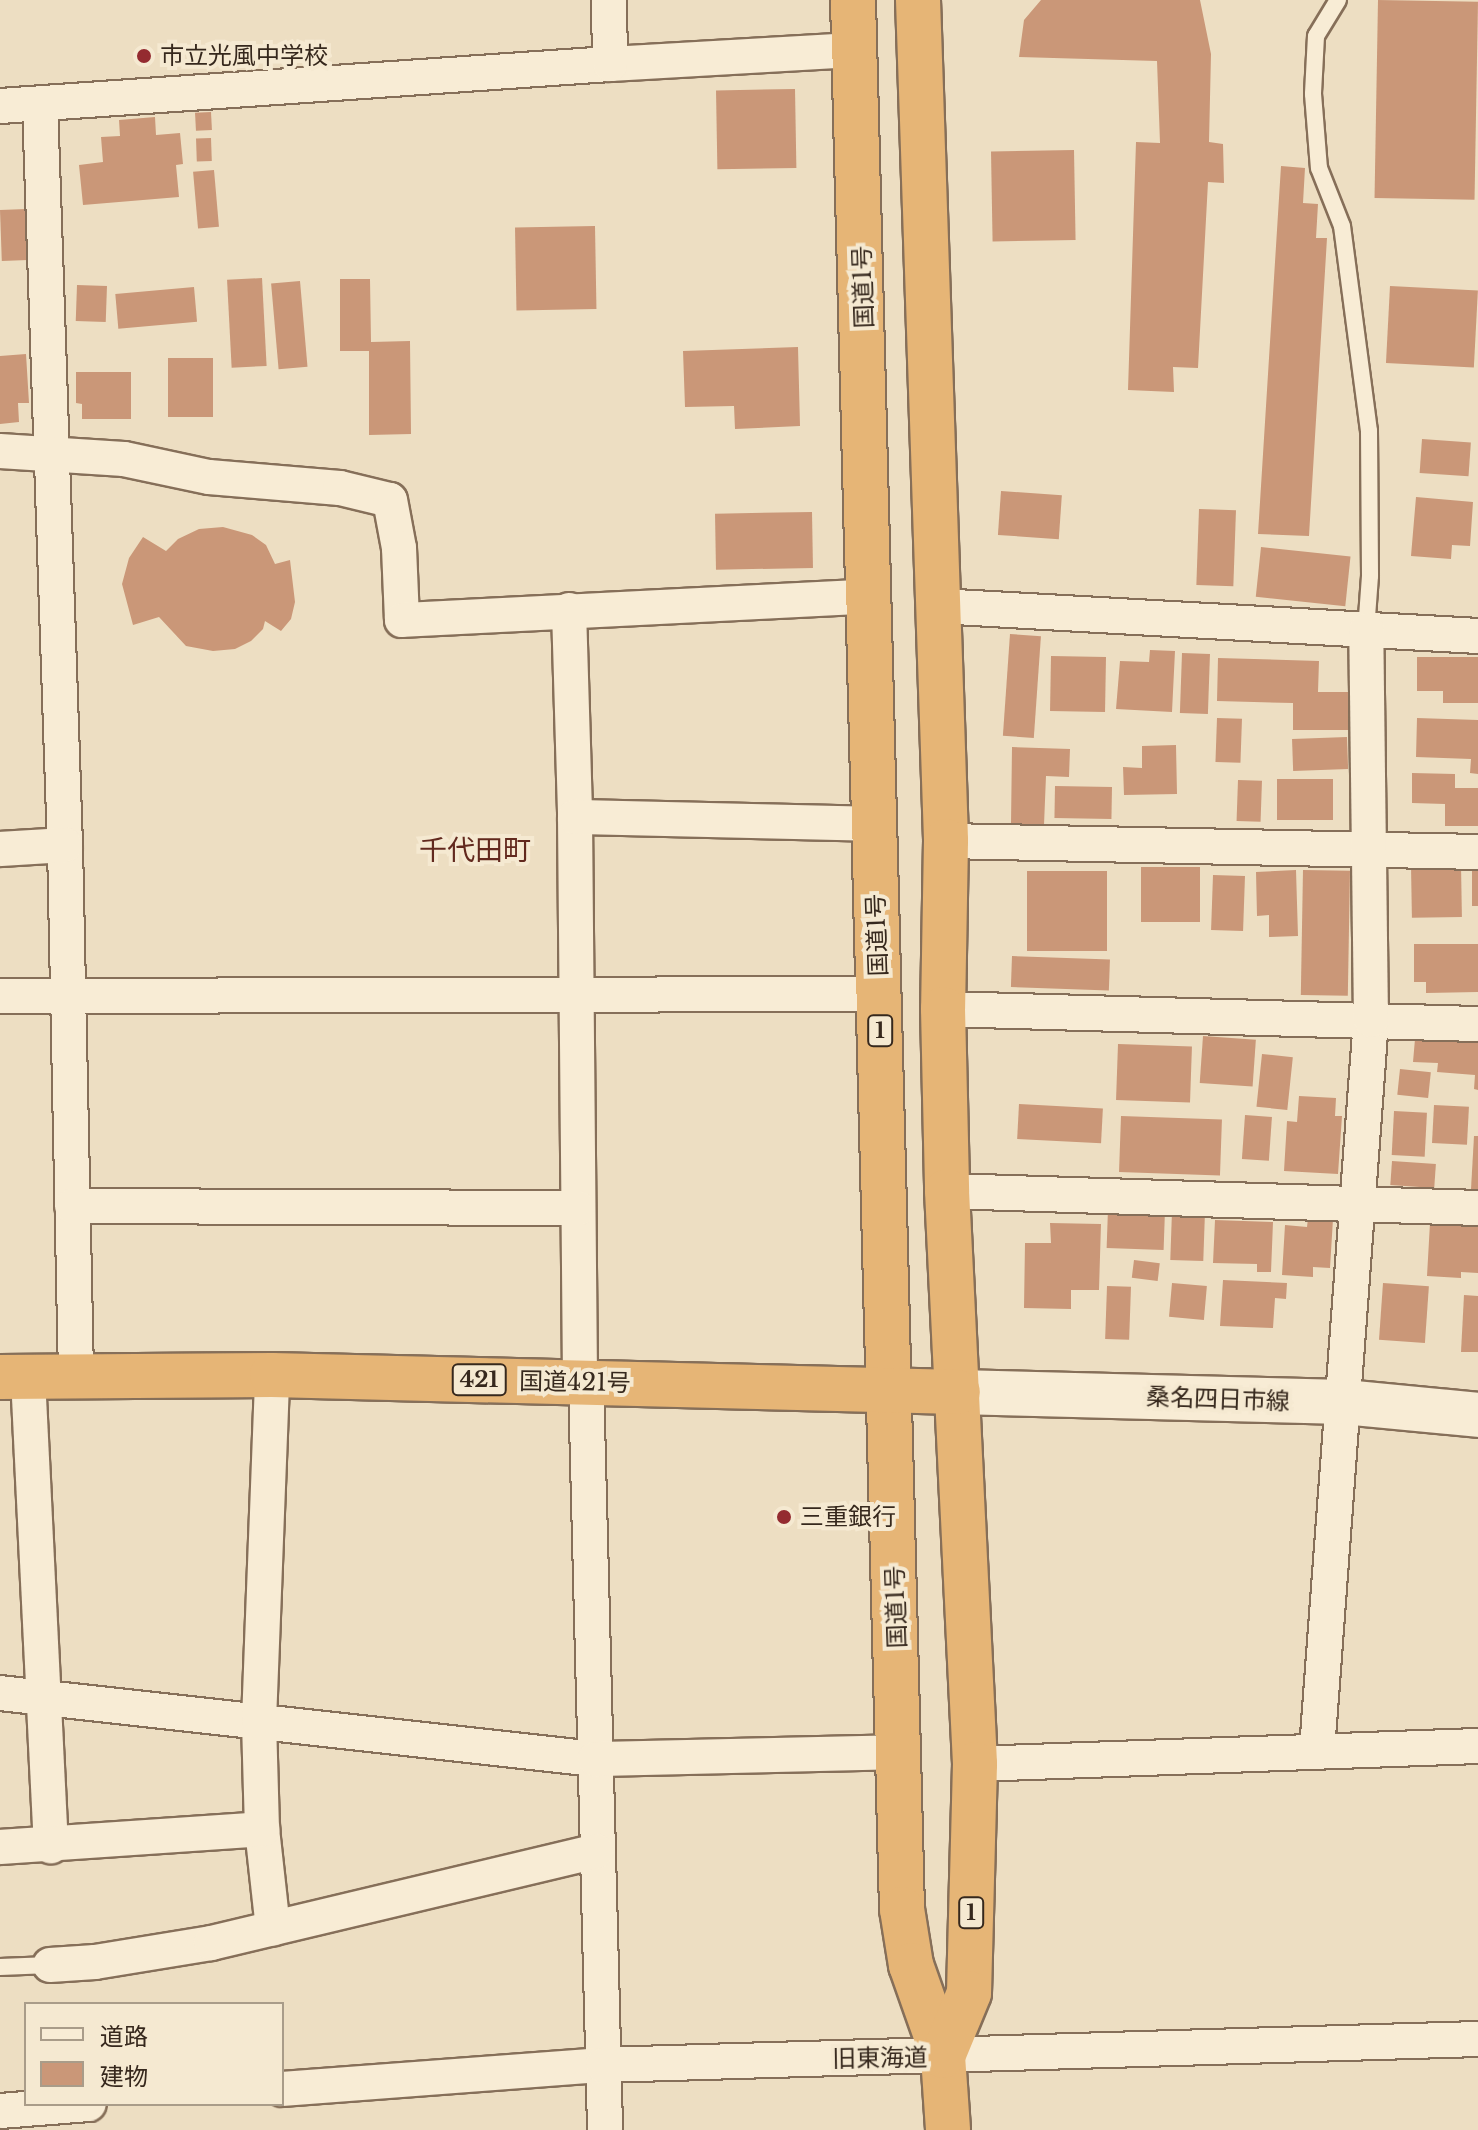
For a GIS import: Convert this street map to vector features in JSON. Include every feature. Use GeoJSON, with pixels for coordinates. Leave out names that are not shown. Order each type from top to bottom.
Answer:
{"type":"FeatureCollection","features":[{"type":"Feature","properties":{"kind":"highway","name":"国道1号"},"geometry":{"type":"LineString","coordinates":[[853,0],[902,1909],[911,1965],[943,2056],[948,2130]]}},
{"type":"Feature","properties":{"kind":"highway","name":"国道1号"},"geometry":{"type":"LineString","coordinates":[[918,0],[946,841],[943,1009],[947,1191],[975,1764],[969,1993],[943,2056]]}},
{"type":"Feature","properties":{"kind":"highway","name":"国道421号"},"geometry":{"type":"LineString","coordinates":[[14,1377],[272,1375],[958,1392]]}},
{"type":"Feature","properties":{"kind":"main road","name":"桑名四日市線"},"geometry":{"type":"LineString","coordinates":[[958,1392],[1344,1402],[1478,1415]]}},
{"type":"Feature","properties":{"kind":"street"},"geometry":{"type":"LineString","coordinates":[[609,0],[610,64]]}},
{"type":"Feature","properties":{"kind":"street"},"geometry":{"type":"LineString","coordinates":[[0,106],[854,50]]}},
{"type":"Feature","properties":{"kind":"street"},"geometry":{"type":"LineString","coordinates":[[40,104],[65,845],[76,1376]]}},
{"type":"Feature","properties":{"kind":"street"},"geometry":{"type":"LineString","coordinates":[[0,451],[124,459],[209,477],[340,488],[390,500],[399,548],[402,620],[870,596]]}},
{"type":"Feature","properties":{"kind":"street"},"geometry":{"type":"LineString","coordinates":[[937,606],[1478,636]]}},
{"type":"Feature","properties":{"kind":"street"},"geometry":{"type":"LineString","coordinates":[[569,610],[575,817],[578,1208],[605,2130]]}},
{"type":"Feature","properties":{"kind":"street"},"geometry":{"type":"LineString","coordinates":[[1317,1750],[1360,1203],[1371,1020],[1366,630]]}},
{"type":"Feature","properties":{"kind":"street"},"geometry":{"type":"LineString","coordinates":[[575,817],[874,824]]}},
{"type":"Feature","properties":{"kind":"street"},"geometry":{"type":"LineString","coordinates":[[946,841],[1478,852]]}},
{"type":"Feature","properties":{"kind":"street"},"geometry":{"type":"LineString","coordinates":[[0,849],[65,845]]}},
{"type":"Feature","properties":{"kind":"street"},"geometry":{"type":"LineString","coordinates":[[0,996],[879,994]]}},
{"type":"Feature","properties":{"kind":"street"},"geometry":{"type":"LineString","coordinates":[[943,1009],[1478,1024]]}},
{"type":"Feature","properties":{"kind":"street"},"geometry":{"type":"LineString","coordinates":[[947,1191],[1478,1208]]}},
{"type":"Feature","properties":{"kind":"street"},"geometry":{"type":"LineString","coordinates":[[72,1206],[578,1208]]}},
{"type":"Feature","properties":{"kind":"street"},"geometry":{"type":"LineString","coordinates":[[272,1375],[259,1721],[262,1829],[273,1928]]}},
{"type":"Feature","properties":{"kind":"street"},"geometry":{"type":"LineString","coordinates":[[14,1377],[45,1698],[51,1846]]}},
{"type":"Feature","properties":{"kind":"street"},"geometry":{"type":"LineString","coordinates":[[0,1693],[595,1759],[900,1752]]}},
{"type":"Feature","properties":{"kind":"street"},"geometry":{"type":"LineString","coordinates":[[975,1764],[1477,1740]]}},
{"type":"Feature","properties":{"kind":"street"},"geometry":{"type":"LineString","coordinates":[[0,1847],[51,1846],[262,1829]]}},
{"type":"Feature","properties":{"kind":"street"},"geometry":{"type":"LineString","coordinates":[[50,1965],[95,1962],[197,1945],[596,1851]]}},
{"type":"Feature","properties":{"kind":"street","name":"旧東海道"},"geometry":{"type":"LineString","coordinates":[[284,2089],[603,2065],[1478,2039]]}},
{"type":"Feature","properties":{"kind":"street"},"geometry":{"type":"LineString","coordinates":[[0,2111],[64,2106]]}},
{"type":"Feature","properties":{"kind":"lane"},"geometry":{"type":"LineString","coordinates":[[1338,0],[1316,36],[1313,94],[1319,168],[1342,226],[1347,284],[1369,431],[1370,576],[1366,630]]}},
{"type":"Feature","properties":{"kind":"lane"},"geometry":{"type":"LineString","coordinates":[[0,1967],[50,1965]]}},
{"type":"Feature","properties":{"kind":"building"},"geometry":{"type":"Polygon","coordinates":[[[1041,0],[1200,0],[1211,54],[1209,142],[1223,144],[1224,183],[1208,182],[1198,368],[1173,367],[1174,392],[1128,390],[1136,142],[1160,143],[1157,61],[1019,57],[1024,20],[1041,0]]]}},
{"type":"Feature","properties":{"kind":"building"},"geometry":{"type":"Polygon","coordinates":[[[1378,0],[1478,2],[1475,200],[1375,198],[1378,0]]]}},
{"type":"Feature","properties":{"kind":"building"},"geometry":{"type":"Polygon","coordinates":[[[795,89],[796,168],[717,169],[716,90],[795,89]]]}},
{"type":"Feature","properties":{"kind":"building"},"geometry":{"type":"Polygon","coordinates":[[[211,112],[212,130],[196,131],[195,113],[211,112]]]}},
{"type":"Feature","properties":{"kind":"building"},"geometry":{"type":"Polygon","coordinates":[[[155,117],[156,135],[180,133],[183,164],[176,165],[179,197],[83,205],[79,165],[103,162],[101,137],[120,136],[119,120],[155,117]]]}},
{"type":"Feature","properties":{"kind":"building"},"geometry":{"type":"Polygon","coordinates":[[[211,138],[212,161],[197,162],[196,139],[211,138]]]}},
{"type":"Feature","properties":{"kind":"building"},"geometry":{"type":"Polygon","coordinates":[[[1074,150],[1076,240],[993,241],[991,151],[1074,150]]]}},
{"type":"Feature","properties":{"kind":"building"},"geometry":{"type":"Polygon","coordinates":[[[1281,166],[1305,168],[1303,203],[1318,204],[1316,238],[1327,238],[1309,536],[1258,534],[1281,166]]]}},
{"type":"Feature","properties":{"kind":"building"},"geometry":{"type":"Polygon","coordinates":[[[214,170],[219,227],[198,229],[193,172],[214,170]]]}},
{"type":"Feature","properties":{"kind":"building"},"geometry":{"type":"Polygon","coordinates":[[[26,209],[28,260],[2,261],[0,210],[26,209]]]}},
{"type":"Feature","properties":{"kind":"building"},"geometry":{"type":"Polygon","coordinates":[[[595,226],[596,309],[516,310],[515,227],[595,226]]]}},
{"type":"Feature","properties":{"kind":"building"},"geometry":{"type":"Polygon","coordinates":[[[262,278],[267,366],[232,368],[227,280],[262,278]]]}},
{"type":"Feature","properties":{"kind":"building"},"geometry":{"type":"Polygon","coordinates":[[[340,279],[370,279],[371,342],[410,341],[411,434],[369,435],[369,351],[340,351],[340,279]]]}},
{"type":"Feature","properties":{"kind":"building"},"geometry":{"type":"Polygon","coordinates":[[[300,281],[307,367],[279,369],[271,284],[300,281]]]}},
{"type":"Feature","properties":{"kind":"building"},"geometry":{"type":"Polygon","coordinates":[[[77,285],[107,286],[106,322],[76,321],[77,285]]]}},
{"type":"Feature","properties":{"kind":"building"},"geometry":{"type":"Polygon","coordinates":[[[1390,286],[1478,291],[1474,368],[1386,363],[1390,286]]]}},
{"type":"Feature","properties":{"kind":"building"},"geometry":{"type":"Polygon","coordinates":[[[194,287],[197,322],[118,329],[115,294],[194,287]]]}},
{"type":"Feature","properties":{"kind":"building"},"geometry":{"type":"Polygon","coordinates":[[[798,347],[800,426],[735,429],[734,406],[685,407],[683,351],[798,347]]]}},
{"type":"Feature","properties":{"kind":"building"},"geometry":{"type":"Polygon","coordinates":[[[26,354],[29,403],[18,403],[19,422],[0,424],[0,356],[26,354]]]}},
{"type":"Feature","properties":{"kind":"building"},"geometry":{"type":"Polygon","coordinates":[[[168,358],[213,358],[213,417],[168,417],[168,358]]]}},
{"type":"Feature","properties":{"kind":"building"},"geometry":{"type":"Polygon","coordinates":[[[76,372],[131,372],[131,419],[82,419],[82,404],[76,403],[76,372]]]}},
{"type":"Feature","properties":{"kind":"building"},"geometry":{"type":"Polygon","coordinates":[[[1422,439],[1471,442],[1469,476],[1420,473],[1422,439]]]}},
{"type":"Feature","properties":{"kind":"building"},"geometry":{"type":"Polygon","coordinates":[[[1001,491],[1062,495],[1059,539],[998,535],[1001,491]]]}},
{"type":"Feature","properties":{"kind":"building"},"geometry":{"type":"Polygon","coordinates":[[[1416,497],[1473,502],[1470,546],[1452,545],[1451,559],[1411,556],[1416,497]]]}},
{"type":"Feature","properties":{"kind":"building"},"geometry":{"type":"Polygon","coordinates":[[[1199,509],[1236,510],[1233,586],[1196,585],[1199,509]]]}},
{"type":"Feature","properties":{"kind":"building"},"geometry":{"type":"Polygon","coordinates":[[[812,512],[813,568],[716,570],[715,514],[812,512]]]}},
{"type":"Feature","properties":{"kind":"building"},"geometry":{"type":"Polygon","coordinates":[[[223,527],[252,535],[266,545],[275,564],[290,560],[295,602],[291,619],[281,631],[265,621],[263,629],[251,641],[235,649],[213,651],[186,646],[159,617],[133,625],[122,584],[129,558],[143,537],[166,551],[178,539],[199,529],[223,527]]]}},
{"type":"Feature","properties":{"kind":"building"},"geometry":{"type":"Polygon","coordinates":[[[1261,547],[1351,556],[1345,606],[1256,597],[1261,547]]]}},
{"type":"Feature","properties":{"kind":"building"},"geometry":{"type":"Polygon","coordinates":[[[1010,634],[1041,636],[1034,738],[1003,736],[1010,634]]]}},
{"type":"Feature","properties":{"kind":"building"},"geometry":{"type":"Polygon","coordinates":[[[1150,650],[1175,651],[1172,712],[1116,709],[1120,661],[1149,662],[1150,650]]]}},
{"type":"Feature","properties":{"kind":"building"},"geometry":{"type":"Polygon","coordinates":[[[1182,653],[1210,654],[1208,714],[1180,713],[1182,653]]]}},
{"type":"Feature","properties":{"kind":"building"},"geometry":{"type":"Polygon","coordinates":[[[1051,656],[1106,657],[1105,712],[1050,711],[1051,656]]]}},
{"type":"Feature","properties":{"kind":"building"},"geometry":{"type":"Polygon","coordinates":[[[1417,657],[1478,657],[1478,703],[1443,703],[1443,691],[1417,691],[1417,657]]]}},
{"type":"Feature","properties":{"kind":"building"},"geometry":{"type":"Polygon","coordinates":[[[1218,658],[1319,661],[1318,692],[1350,692],[1349,730],[1293,730],[1293,703],[1217,701],[1218,658]]]}},
{"type":"Feature","properties":{"kind":"building"},"geometry":{"type":"Polygon","coordinates":[[[1217,718],[1242,719],[1240,763],[1215,762],[1217,718]]]}},
{"type":"Feature","properties":{"kind":"building"},"geometry":{"type":"Polygon","coordinates":[[[1417,718],[1478,720],[1478,774],[1470,773],[1471,759],[1416,757],[1417,718]]]}},
{"type":"Feature","properties":{"kind":"building"},"geometry":{"type":"Polygon","coordinates":[[[1347,737],[1348,769],[1293,771],[1292,739],[1347,737]]]}},
{"type":"Feature","properties":{"kind":"building"},"geometry":{"type":"Polygon","coordinates":[[[1176,745],[1177,794],[1124,795],[1123,767],[1142,768],[1142,746],[1176,745]]]}},
{"type":"Feature","properties":{"kind":"building"},"geometry":{"type":"Polygon","coordinates":[[[1012,747],[1070,749],[1069,777],[1046,776],[1044,825],[1011,824],[1012,747]]]}},
{"type":"Feature","properties":{"kind":"building"},"geometry":{"type":"Polygon","coordinates":[[[1412,773],[1455,774],[1455,788],[1478,788],[1478,826],[1445,826],[1445,804],[1412,803],[1412,773]]]}},
{"type":"Feature","properties":{"kind":"building"},"geometry":{"type":"Polygon","coordinates":[[[1277,779],[1333,779],[1333,820],[1277,820],[1277,779]]]}},
{"type":"Feature","properties":{"kind":"building"},"geometry":{"type":"Polygon","coordinates":[[[1238,780],[1262,781],[1261,822],[1237,821],[1238,780]]]}},
{"type":"Feature","properties":{"kind":"building"},"geometry":{"type":"Polygon","coordinates":[[[1055,786],[1112,787],[1111,819],[1054,818],[1055,786]]]}},
{"type":"Feature","properties":{"kind":"building"},"geometry":{"type":"Polygon","coordinates":[[[1461,865],[1462,917],[1412,918],[1411,866],[1461,865]]]}},
{"type":"Feature","properties":{"kind":"building"},"geometry":{"type":"Polygon","coordinates":[[[1141,867],[1200,867],[1200,922],[1141,922],[1141,867]]]}},
{"type":"Feature","properties":{"kind":"building"},"geometry":{"type":"Polygon","coordinates":[[[1472,868],[1478,868],[1478,906],[1472,906],[1472,868]]]}},
{"type":"Feature","properties":{"kind":"building"},"geometry":{"type":"Polygon","coordinates":[[[1296,870],[1298,936],[1269,937],[1269,915],[1257,916],[1256,872],[1296,870]]]}},
{"type":"Feature","properties":{"kind":"building"},"geometry":{"type":"Polygon","coordinates":[[[1303,870],[1350,871],[1348,996],[1301,995],[1303,870]]]}},
{"type":"Feature","properties":{"kind":"building"},"geometry":{"type":"Polygon","coordinates":[[[1027,871],[1107,871],[1107,951],[1027,951],[1027,871]]]}},
{"type":"Feature","properties":{"kind":"building"},"geometry":{"type":"Polygon","coordinates":[[[1213,875],[1245,876],[1243,931],[1211,930],[1213,875]]]}},
{"type":"Feature","properties":{"kind":"building"},"geometry":{"type":"Polygon","coordinates":[[[1414,944],[1478,944],[1478,992],[1426,993],[1426,982],[1414,982],[1414,944]]]}},
{"type":"Feature","properties":{"kind":"building"},"geometry":{"type":"Polygon","coordinates":[[[1012,956],[1110,959],[1109,990],[1011,987],[1012,956]]]}},
{"type":"Feature","properties":{"kind":"building"},"geometry":{"type":"Polygon","coordinates":[[[1203,1036],[1256,1040],[1253,1087],[1200,1083],[1203,1036]]]}},
{"type":"Feature","properties":{"kind":"building"},"geometry":{"type":"Polygon","coordinates":[[[1415,1039],[1478,1043],[1478,1090],[1474,1089],[1475,1075],[1437,1072],[1438,1063],[1413,1062],[1415,1039]]]}},
{"type":"Feature","properties":{"kind":"building"},"geometry":{"type":"Polygon","coordinates":[[[1118,1044],[1192,1047],[1190,1103],[1116,1100],[1118,1044]]]}},
{"type":"Feature","properties":{"kind":"building"},"geometry":{"type":"Polygon","coordinates":[[[1262,1054],[1293,1057],[1287,1110],[1256,1107],[1262,1054]]]}},
{"type":"Feature","properties":{"kind":"building"},"geometry":{"type":"Polygon","coordinates":[[[1400,1069],[1431,1072],[1428,1098],[1397,1095],[1400,1069]]]}},
{"type":"Feature","properties":{"kind":"building"},"geometry":{"type":"Polygon","coordinates":[[[1299,1096],[1336,1098],[1335,1116],[1342,1116],[1338,1174],[1284,1171],[1287,1121],[1297,1122],[1299,1096]]]}},
{"type":"Feature","properties":{"kind":"building"},"geometry":{"type":"Polygon","coordinates":[[[1019,1104],[1103,1108],[1101,1143],[1017,1139],[1019,1104]]]}},
{"type":"Feature","properties":{"kind":"building"},"geometry":{"type":"Polygon","coordinates":[[[1434,1105],[1469,1107],[1467,1145],[1432,1143],[1434,1105]]]}},
{"type":"Feature","properties":{"kind":"building"},"geometry":{"type":"Polygon","coordinates":[[[1394,1111],[1427,1113],[1425,1157],[1392,1155],[1394,1111]]]}},
{"type":"Feature","properties":{"kind":"building"},"geometry":{"type":"Polygon","coordinates":[[[1245,1115],[1272,1117],[1269,1161],[1242,1159],[1245,1115]]]}},
{"type":"Feature","properties":{"kind":"building"},"geometry":{"type":"Polygon","coordinates":[[[1121,1116],[1222,1120],[1220,1175],[1119,1172],[1121,1116]]]}},
{"type":"Feature","properties":{"kind":"building"},"geometry":{"type":"Polygon","coordinates":[[[1474,1136],[1478,1136],[1478,1190],[1471,1189],[1474,1136]]]}},
{"type":"Feature","properties":{"kind":"building"},"geometry":{"type":"Polygon","coordinates":[[[1392,1161],[1436,1164],[1434,1188],[1390,1185],[1392,1161]]]}},
{"type":"Feature","properties":{"kind":"building"},"geometry":{"type":"Polygon","coordinates":[[[1108,1209],[1165,1211],[1164,1250],[1107,1248],[1108,1209]]]}},
{"type":"Feature","properties":{"kind":"building"},"geometry":{"type":"Polygon","coordinates":[[[1172,1211],[1205,1212],[1203,1261],[1170,1260],[1172,1211]]]}},
{"type":"Feature","properties":{"kind":"building"},"geometry":{"type":"Polygon","coordinates":[[[1308,1218],[1333,1219],[1330,1268],[1313,1267],[1313,1277],[1282,1275],[1285,1225],[1307,1227],[1308,1218]]]}},
{"type":"Feature","properties":{"kind":"building"},"geometry":{"type":"Polygon","coordinates":[[[1215,1220],[1273,1222],[1271,1272],[1257,1272],[1257,1264],[1213,1263],[1215,1220]]]}},
{"type":"Feature","properties":{"kind":"building"},"geometry":{"type":"Polygon","coordinates":[[[1050,1223],[1101,1224],[1099,1290],[1071,1290],[1071,1309],[1024,1308],[1025,1243],[1051,1243],[1050,1223]]]}},
{"type":"Feature","properties":{"kind":"building"},"geometry":{"type":"Polygon","coordinates":[[[1430,1223],[1478,1226],[1478,1273],[1461,1272],[1461,1278],[1427,1276],[1430,1223]]]}},
{"type":"Feature","properties":{"kind":"building"},"geometry":{"type":"Polygon","coordinates":[[[1134,1260],[1160,1263],[1158,1281],[1132,1278],[1134,1260]]]}},
{"type":"Feature","properties":{"kind":"building"},"geometry":{"type":"Polygon","coordinates":[[[1223,1280],[1287,1283],[1286,1299],[1275,1298],[1273,1328],[1220,1326],[1223,1280]]]}},
{"type":"Feature","properties":{"kind":"building"},"geometry":{"type":"Polygon","coordinates":[[[1172,1283],[1207,1286],[1204,1320],[1169,1317],[1172,1283]]]}},
{"type":"Feature","properties":{"kind":"building"},"geometry":{"type":"Polygon","coordinates":[[[1383,1283],[1429,1286],[1425,1343],[1379,1340],[1383,1283]]]}},
{"type":"Feature","properties":{"kind":"building"},"geometry":{"type":"Polygon","coordinates":[[[1107,1286],[1131,1287],[1129,1340],[1105,1339],[1107,1286]]]}},
{"type":"Feature","properties":{"kind":"building"},"geometry":{"type":"Polygon","coordinates":[[[1464,1295],[1478,1296],[1478,1352],[1461,1352],[1464,1295]]]}},
{"type":"Feature","properties":{"kind":"place","name":"市立光風中学校"},"geometry":{"type":"Point","coordinates":[144,56]}},
{"type":"Feature","properties":{"kind":"place","name":"三重銀行"},"geometry":{"type":"Point","coordinates":[784,1517]}},
{"type":"Feature","properties":{"kind":"district","name":"千代田町"},"geometry":{"type":"Point","coordinates":[475,851]}}]}
